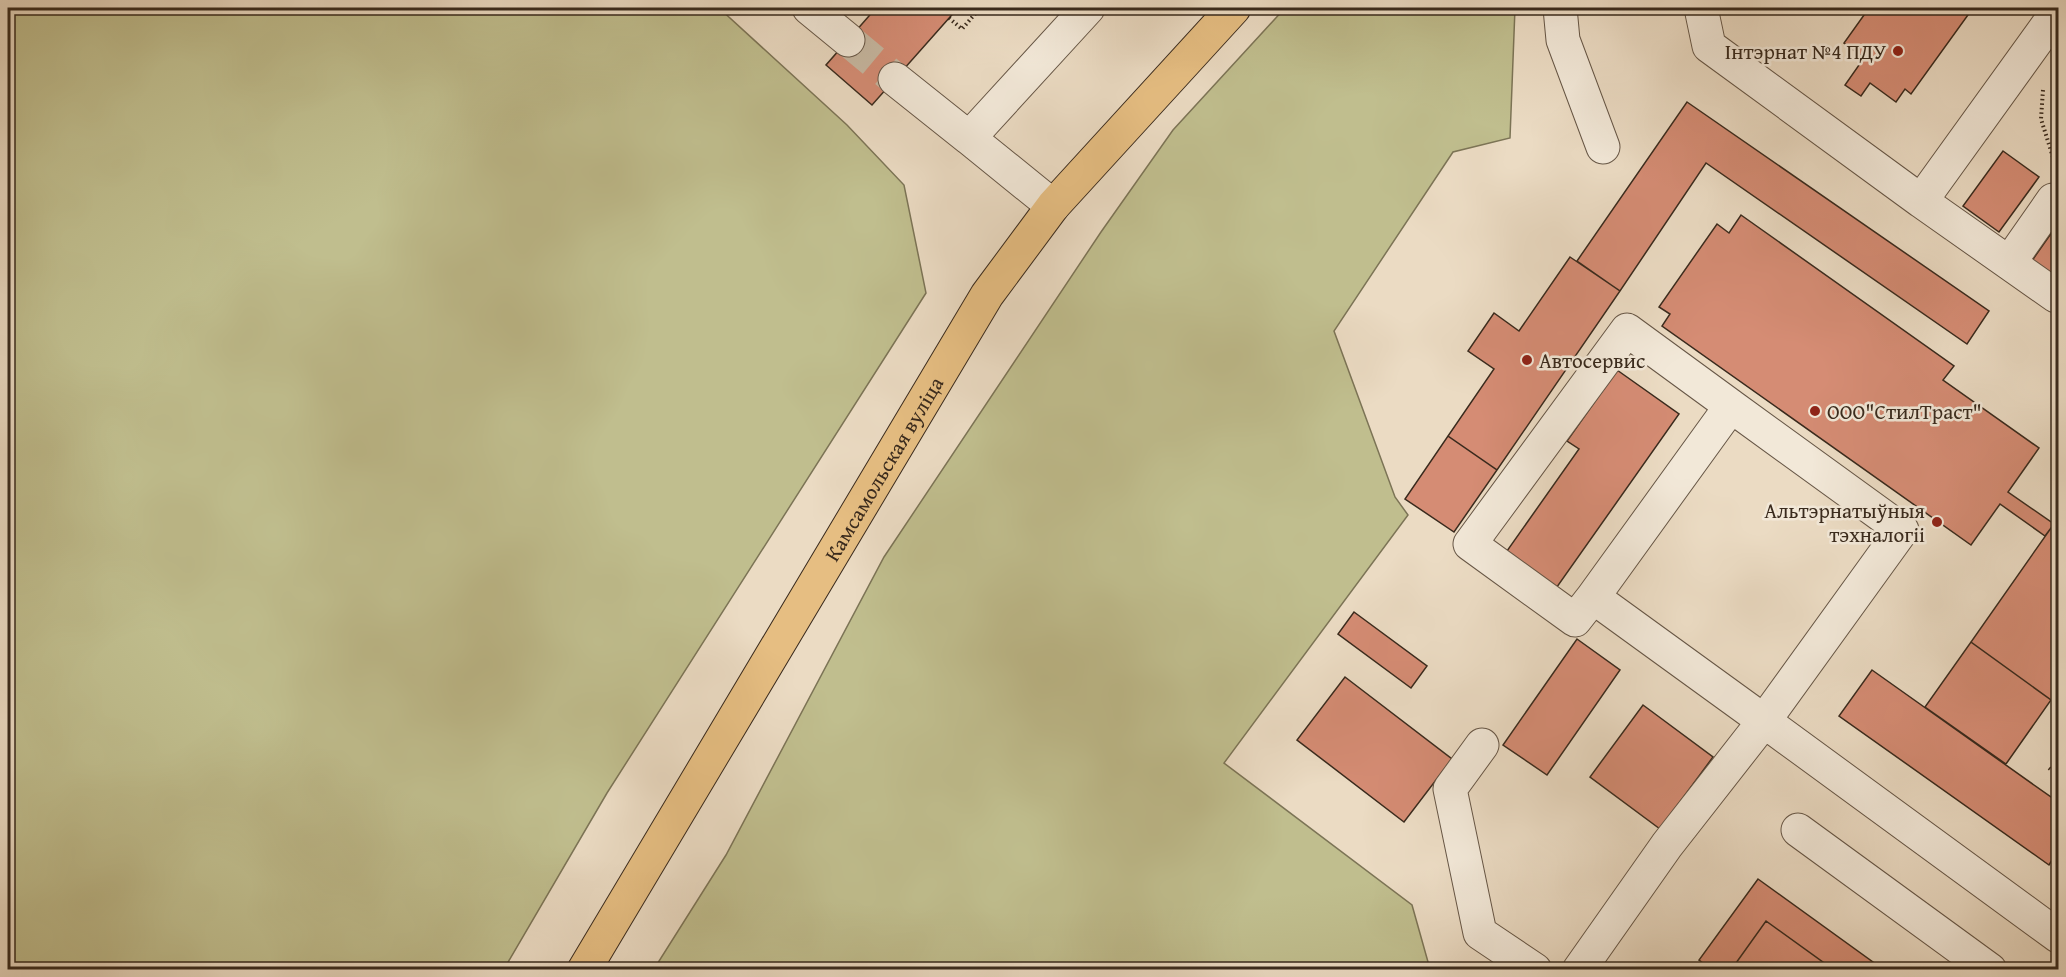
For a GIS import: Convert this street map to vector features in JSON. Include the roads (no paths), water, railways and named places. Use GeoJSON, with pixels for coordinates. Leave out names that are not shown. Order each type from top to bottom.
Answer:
{"type":"FeatureCollection","features":[{"type":"Feature","properties":{"kind":"main road","name":"Камсамольская вуліца"},"geometry":{"type":"LineString","coordinates":[[584,969],[987,295],[1053,206],[1234,8]]}},
{"type":"Feature","properties":{"kind":"lane"},"geometry":{"type":"LineString","coordinates":[[809,8],[848,40]]}},
{"type":"Feature","properties":{"kind":"lane"},"geometry":{"type":"LineString","coordinates":[[969,138],[1088,8]]}},
{"type":"Feature","properties":{"kind":"lane"},"geometry":{"type":"LineString","coordinates":[[1560,8],[1563,39],[1603,147]]}},
{"type":"Feature","properties":{"kind":"lane"},"geometry":{"type":"LineString","coordinates":[[1701,8],[1709,46],[2009,263],[2056,296],[2058,293]]}},
{"type":"Feature","properties":{"kind":"lane"},"geometry":{"type":"LineString","coordinates":[[1922,201],[2058,11]]}},
{"type":"Feature","properties":{"kind":"lane"},"geometry":{"type":"LineString","coordinates":[[895,80],[1053,206]]}},
{"type":"Feature","properties":{"kind":"lane"},"geometry":{"type":"LineString","coordinates":[[2009,263],[2053,200],[2058,204]]}},
{"type":"Feature","properties":{"kind":"lane"},"geometry":{"type":"LineString","coordinates":[[1580,969],[1667,845],[1764,721],[1902,530],[1627,330],[1470,544],[1575,620],[1731,406]]}},
{"type":"Feature","properties":{"kind":"lane"},"geometry":{"type":"LineString","coordinates":[[1593,597],[2058,936]]}},
{"type":"Feature","properties":{"kind":"lane"},"geometry":{"type":"LineString","coordinates":[[1482,745],[1450,789],[1480,933],[1535,969]]}},
{"type":"Feature","properties":{"kind":"lane"},"geometry":{"type":"LineString","coordinates":[[1798,830],[1990,969]]}},
{"type":"Feature","properties":{"kind":"tunnel"},"geometry":{"type":"LineString","coordinates":[[848,40],[895,79]]}},
{"type":"Feature","properties":{"kind":"place","name":"Інтэрнат №4 ПДУ"},"geometry":{"type":"Point","coordinates":[1898,51]}},
{"type":"Feature","properties":{"kind":"place","name":"Автосервис"},"geometry":{"type":"Point","coordinates":[1527,360]}},
{"type":"Feature","properties":{"kind":"place","name":"ООО\"СтилТраст\""},"geometry":{"type":"Point","coordinates":[1815,411]}},
{"type":"Feature","properties":{"kind":"place","name":"Альтэрнатыўныя тэхналогіі"},"geometry":{"type":"Point","coordinates":[1937,522]}}]}
